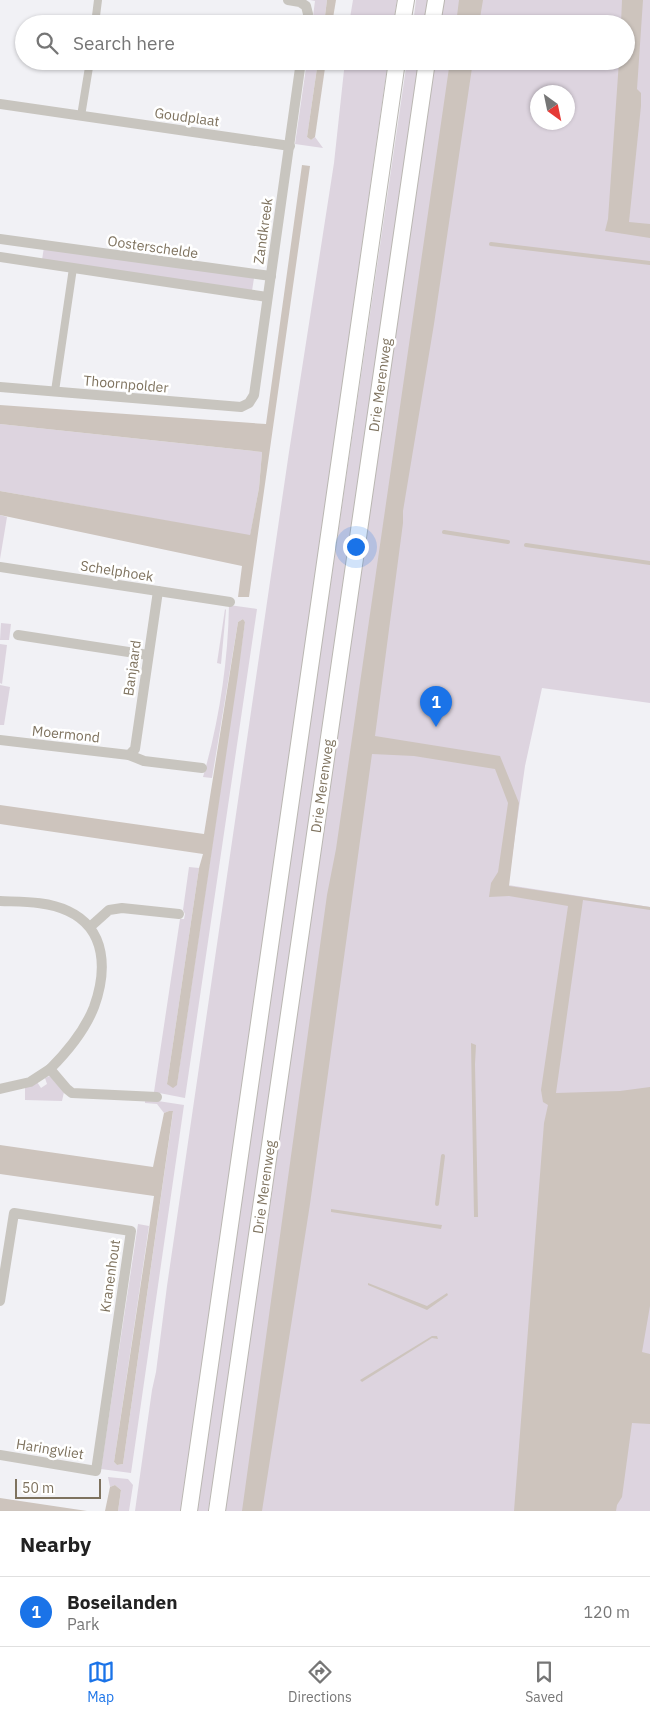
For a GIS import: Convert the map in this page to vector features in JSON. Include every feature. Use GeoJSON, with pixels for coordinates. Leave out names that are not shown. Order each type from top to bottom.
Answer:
{"type":"FeatureCollection","features":[{"type":"Feature","properties":{"kind":"highway"},"geometry":{"type":"LineString","coordinates":[[404,15],[406,0]]}},
{"type":"Feature","properties":{"kind":"highway"},"geometry":{"type":"LineString","coordinates":[[434,15],[436,0]]}},
{"type":"Feature","properties":{"kind":"highway","name":"Drie Merenweg"},"geometry":{"type":"LineString","coordinates":[[190,1511],[396,70]]}},
{"type":"Feature","properties":{"kind":"highway","name":"Drie Merenweg"},"geometry":{"type":"LineString","coordinates":[[217,1511],[426,70]]}},
{"type":"Feature","properties":{"kind":"street"},"geometry":{"type":"LineString","coordinates":[[96,15],[98,0]]}},
{"type":"Feature","properties":{"kind":"street"},"geometry":{"type":"LineString","coordinates":[[288,0],[300,2],[306,6],[307,15]]}},
{"type":"Feature","properties":{"kind":"street"},"geometry":{"type":"LineString","coordinates":[[82,116],[89,70]]}},
{"type":"Feature","properties":{"kind":"street","name":"Zandkreek"},"geometry":{"type":"LineString","coordinates":[[250,403],[254,396],[301,70]]}},
{"type":"Feature","properties":{"kind":"street","name":"Goudplaat"},"geometry":{"type":"LineString","coordinates":[[0,104],[290,146]]}},
{"type":"Feature","properties":{"kind":"street","name":"Oosterschelde"},"geometry":{"type":"LineString","coordinates":[[0,239],[271,276]]}},
{"type":"Feature","properties":{"kind":"street"},"geometry":{"type":"LineString","coordinates":[[28,261],[31,244]]}},
{"type":"Feature","properties":{"kind":"street"},"geometry":{"type":"LineString","coordinates":[[0,257],[267,297]]}},
{"type":"Feature","properties":{"kind":"street"},"geometry":{"type":"LineString","coordinates":[[54,392],[73,268]]}},
{"type":"Feature","properties":{"kind":"street","name":"Thoornpolder"},"geometry":{"type":"LineString","coordinates":[[0,387],[241,407],[250,403]]}},
{"type":"Feature","properties":{"kind":"street","name":"Schelphoek"},"geometry":{"type":"LineString","coordinates":[[0,567],[230,602]]}},
{"type":"Feature","properties":{"kind":"street","name":"Banjaard"},"geometry":{"type":"LineString","coordinates":[[132,752],[158,591]]}},
{"type":"Feature","properties":{"kind":"street"},"geometry":{"type":"LineString","coordinates":[[18,635],[148,655]]}},
{"type":"Feature","properties":{"kind":"street","name":"Moermond"},"geometry":{"type":"LineString","coordinates":[[0,740],[132,752],[144,761],[202,768]]}},
{"type":"Feature","properties":{"kind":"street"},"geometry":{"type":"LineString","coordinates":[[0,901],[38,902],[67,910],[81,918],[90,927],[101,947],[102,968],[94,1007],[84,1026],[64,1055],[50,1070],[30,1082],[0,1089]]}},
{"type":"Feature","properties":{"kind":"street"},"geometry":{"type":"LineString","coordinates":[[90,927],[109,910],[122,908],[179,914]]}},
{"type":"Feature","properties":{"kind":"street"},"geometry":{"type":"LineString","coordinates":[[50,1070],[72,1093],[157,1097]]}},
{"type":"Feature","properties":{"kind":"street","name":"Kranenhout"},"geometry":{"type":"LineString","coordinates":[[0,1301],[5,1234],[14,1213],[131,1231],[96,1471]]}},
{"type":"Feature","properties":{"kind":"street","name":"Haringvliet"},"geometry":{"type":"LineString","coordinates":[[0,1455],[96,1471]]}},
{"type":"Feature","properties":{"kind":"shaded area"},"geometry":{"type":"Polygon","coordinates":[[[310,0],[327,0],[325,15],[313,15],[315,1],[310,0]]]}},
{"type":"Feature","properties":{"kind":"shaded area"},"geometry":{"type":"Polygon","coordinates":[[[327,0],[336,0],[334,15],[325,15],[327,0]]]}},
{"type":"Feature","properties":{"kind":"shaded area"},"geometry":{"type":"Polygon","coordinates":[[[353,0],[397,0],[394,15],[350,15],[353,0]]]}},
{"type":"Feature","properties":{"kind":"shaded area"},"geometry":{"type":"Polygon","coordinates":[[[416,0],[429,0],[426,15],[414,15],[416,0]]]}},
{"type":"Feature","properties":{"kind":"shaded area"},"geometry":{"type":"Polygon","coordinates":[[[442,0],[650,0],[650,703],[542,688],[525,766],[508,885],[650,907],[650,1511],[223,1511],[432,70],[635,70],[635,15],[440,15],[442,0]]]}},
{"type":"Feature","properties":{"kind":"shaded area"},"geometry":{"type":"Polygon","coordinates":[[[459,0],[483,0],[480,15],[457,15],[459,0]]]}},
{"type":"Feature","properties":{"kind":"shaded area"},"geometry":{"type":"Polygon","coordinates":[[[622,0],[643,0],[637,89],[641,93],[641,106],[629,222],[650,224],[650,238],[605,231],[608,219],[618,70],[635,70],[635,15],[621,15],[622,0]]]}},
{"type":"Feature","properties":{"kind":"shaded area"},"geometry":{"type":"Polygon","coordinates":[[[306,70],[317,70],[307,137],[311,140],[315,137],[323,148],[295,144],[306,70]]]}},
{"type":"Feature","properties":{"kind":"shaded area"},"geometry":{"type":"Polygon","coordinates":[[[317,70],[325,70],[315,137],[311,140],[307,137],[317,70]]]}},
{"type":"Feature","properties":{"kind":"shaded area"},"geometry":{"type":"Polygon","coordinates":[[[344,70],[387,70],[183,1511],[135,1511],[289,452],[334,163],[344,70]]]}},
{"type":"Feature","properties":{"kind":"shaded area"},"geometry":{"type":"Polygon","coordinates":[[[406,70],[418,70],[236,1346],[208,1511],[195,1511],[406,70]]]}},
{"type":"Feature","properties":{"kind":"shaded area"},"geometry":{"type":"Polygon","coordinates":[[[449,70],[472,70],[434,324],[403,511],[375,736],[500,756],[519,803],[509,886],[650,907],[650,910],[583,900],[556,1093],[620,1091],[650,1087],[650,1306],[642,1352],[650,1354],[650,1424],[632,1423],[622,1497],[616,1511],[514,1511],[544,1123],[548,1105],[543,1102],[541,1090],[568,906],[509,896],[489,897],[491,883],[498,872],[508,803],[495,769],[414,756],[372,754],[310,1204],[262,1511],[242,1511],[327,895],[336,849],[449,70]]]}},
{"type":"Feature","properties":{"kind":"shaded area"},"geometry":{"type":"Polygon","coordinates":[[[302,165],[310,166],[249,597],[238,597],[242,566],[0,515],[0,491],[250,535],[259,488],[262,452],[0,424],[0,405],[266,424],[302,165]]]}},
{"type":"Feature","properties":{"kind":"shaded area"},"geometry":{"type":"Polygon","coordinates":[[[44,247],[254,278],[252,291],[42,260],[44,247]]]}},
{"type":"Feature","properties":{"kind":"shaded area"},"geometry":{"type":"Polygon","coordinates":[[[0,424],[262,452],[259,488],[250,536],[0,491],[0,424]]]}},
{"type":"Feature","properties":{"kind":"shaded area"},"geometry":{"type":"Polygon","coordinates":[[[0,515],[7,517],[0,559],[0,515]]]}},
{"type":"Feature","properties":{"kind":"shaded area"},"geometry":{"type":"Polygon","coordinates":[[[229,605],[257,609],[185,1098],[154,1092],[180,919],[184,919],[185,914],[183,910],[189,867],[199,868],[167,1084],[177,1084],[245,622],[243,619],[238,622],[212,778],[203,777],[214,735],[222,692],[227,649],[229,605]]]}},
{"type":"Feature","properties":{"kind":"shaded area"},"geometry":{"type":"Polygon","coordinates":[[[226,610],[221,664],[217,663],[226,610]]]}},
{"type":"Feature","properties":{"kind":"shaded area"},"geometry":{"type":"Polygon","coordinates":[[[243,619],[245,622],[238,675],[177,1085],[173,1088],[167,1084],[199,868],[203,854],[0,824],[0,805],[204,834],[238,622],[243,619]]]}},
{"type":"Feature","properties":{"kind":"shaded area"},"geometry":{"type":"Polygon","coordinates":[[[1,623],[11,624],[9,640],[0,640],[1,623]]]}},
{"type":"Feature","properties":{"kind":"shaded area"},"geometry":{"type":"Polygon","coordinates":[[[0,644],[7,645],[2,684],[0,683],[0,644]]]}},
{"type":"Feature","properties":{"kind":"shaded area"},"geometry":{"type":"Polygon","coordinates":[[[0,685],[10,687],[4,725],[0,725],[0,685]]]}},
{"type":"Feature","properties":{"kind":"shaded area"},"geometry":{"type":"Polygon","coordinates":[[[471,1043],[476,1045],[478,1217],[474,1217],[471,1043]]]}},
{"type":"Feature","properties":{"kind":"shaded area"},"geometry":{"type":"Polygon","coordinates":[[[50,1076],[64,1092],[62,1101],[25,1100],[25,1087],[37,1082],[41,1088],[47,1084],[45,1078],[50,1076]]]}},
{"type":"Feature","properties":{"kind":"shaded area"},"geometry":{"type":"Polygon","coordinates":[[[145,1099],[184,1105],[131,1473],[101,1469],[138,1224],[149,1226],[114,1462],[117,1465],[123,1464],[173,1112],[164,1113],[157,1104],[145,1103],[145,1099]]]}},
{"type":"Feature","properties":{"kind":"shaded area"},"geometry":{"type":"Polygon","coordinates":[[[173,1111],[123,1464],[117,1465],[114,1462],[154,1196],[0,1174],[0,1145],[153,1167],[164,1113],[173,1111]]]}},
{"type":"Feature","properties":{"kind":"shaded area"},"geometry":{"type":"Polygon","coordinates":[[[331,1209],[442,1225],[441,1229],[331,1212],[331,1209]]]}},
{"type":"Feature","properties":{"kind":"shaded area"},"geometry":{"type":"Polygon","coordinates":[[[368,1283],[427,1306],[447,1293],[448,1295],[427,1310],[368,1285],[368,1283]]]}},
{"type":"Feature","properties":{"kind":"shaded area"},"geometry":{"type":"Polygon","coordinates":[[[432,1336],[437,1336],[438,1339],[432,1338],[362,1382],[360,1380],[432,1336]]]}},
{"type":"Feature","properties":{"kind":"shaded area"},"geometry":{"type":"Polygon","coordinates":[[[108,1477],[128,1479],[133,1485],[129,1511],[118,1511],[121,1490],[115,1485],[110,1487],[108,1477]]]}},
{"type":"Feature","properties":{"kind":"shaded area"},"geometry":{"type":"Polygon","coordinates":[[[115,1485],[121,1490],[118,1511],[105,1511],[110,1487],[115,1485]]]}},
{"type":"Feature","properties":{"kind":"shaded area"},"geometry":{"type":"Polygon","coordinates":[[[0,1498],[87,1511],[0,1511],[0,1498]]]}},
{"type":"Feature","properties":{"kind":"waterway"},"geometry":{"type":"LineString","coordinates":[[491,244],[650,263]]}},
{"type":"Feature","properties":{"kind":"waterway"},"geometry":{"type":"LineString","coordinates":[[444,532],[508,542]]}},
{"type":"Feature","properties":{"kind":"waterway"},"geometry":{"type":"LineString","coordinates":[[526,545],[650,563]]}},
{"type":"Feature","properties":{"kind":"waterway"},"geometry":{"type":"LineString","coordinates":[[437,1204],[443,1156]]}},
{"type":"Feature","properties":{"kind":"place","name":"Boseilanden"},"geometry":{"type":"Point","coordinates":[436,727]}}]}
